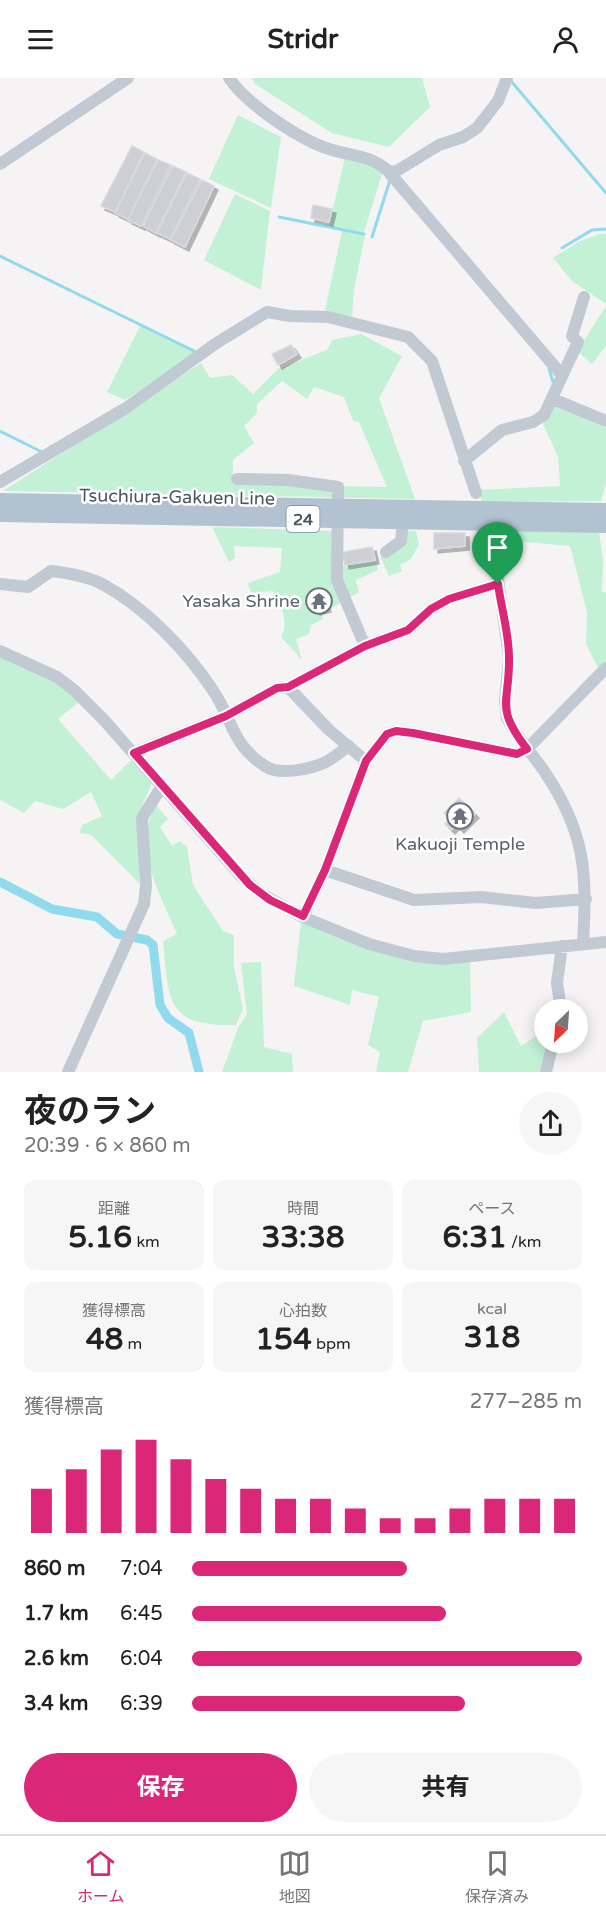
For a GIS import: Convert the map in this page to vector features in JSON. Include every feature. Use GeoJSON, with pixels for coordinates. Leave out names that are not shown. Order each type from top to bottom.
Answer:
{"type":"FeatureCollection","features":[{"type":"Feature","properties":{"kind":"main road","name":"Tsuchiura-Gakuen Line"},"geometry":{"type":"LineString","coordinates":[[0,501],[429,521],[606,511]]}},
{"type":"Feature","properties":{"kind":"main road","name":"Tsuchiura-Gakuen Line"},"geometry":{"type":"LineString","coordinates":[[0,514],[606,525]]}},
{"type":"Feature","properties":{"kind":"street"},"geometry":{"type":"LineString","coordinates":[[0,164],[128,78]]}},
{"type":"Feature","properties":{"kind":"street"},"geometry":{"type":"LineString","coordinates":[[228,78],[253,106],[298,133],[327,149],[376,160],[388,171],[561,374]]}},
{"type":"Feature","properties":{"kind":"street"},"geometry":{"type":"LineString","coordinates":[[388,171],[395,172],[440,145],[463,137],[477,128],[498,101],[505,79]]}},
{"type":"Feature","properties":{"kind":"street"},"geometry":{"type":"LineString","coordinates":[[464,461],[502,430],[533,422],[544,415],[554,399],[561,374],[578,342],[572,336],[584,297]]}},
{"type":"Feature","properties":{"kind":"street"},"geometry":{"type":"LineString","coordinates":[[0,482],[126,408],[215,344],[267,312],[290,316],[328,317],[408,337],[432,361],[476,493]]}},
{"type":"Feature","properties":{"kind":"street"},"geometry":{"type":"LineString","coordinates":[[554,399],[606,421]]}},
{"type":"Feature","properties":{"kind":"street"},"geometry":{"type":"LineString","coordinates":[[237,479],[288,480],[338,487],[337,580],[365,646]]}},
{"type":"Feature","properties":{"kind":"street"},"geometry":{"type":"LineString","coordinates":[[386,552],[401,541],[403,520]]}},
{"type":"Feature","properties":{"kind":"street"},"geometry":{"type":"LineString","coordinates":[[492,536],[509,657],[505,702],[507,718],[549,779],[572,822],[583,859],[586,898],[583,944]]}},
{"type":"Feature","properties":{"kind":"street"},"geometry":{"type":"LineString","coordinates":[[0,584],[28,587],[51,571],[76,575],[103,584],[148,619],[185,656],[214,693],[238,743],[266,767],[281,772],[325,762],[349,746]]}},
{"type":"Feature","properties":{"kind":"street"},"geometry":{"type":"LineString","coordinates":[[134,753],[226,716],[277,688],[288,687],[365,646],[408,630],[431,609],[449,599],[498,584]]}},
{"type":"Feature","properties":{"kind":"street"},"geometry":{"type":"LineString","coordinates":[[0,651],[57,677],[74,690],[134,753],[250,885],[270,900],[303,916],[369,944],[414,956],[443,959],[606,942]]}},
{"type":"Feature","properties":{"kind":"street"},"geometry":{"type":"LineString","coordinates":[[303,916],[325,870],[366,761],[387,734],[396,731],[517,754],[527,749],[606,668]]}},
{"type":"Feature","properties":{"kind":"street"},"geometry":{"type":"LineString","coordinates":[[288,687],[366,761]]}},
{"type":"Feature","properties":{"kind":"street"},"geometry":{"type":"LineString","coordinates":[[68,1072],[144,904],[146,886],[142,818],[162,786]]}},
{"type":"Feature","properties":{"kind":"street"},"geometry":{"type":"LineString","coordinates":[[325,870],[414,900],[481,897],[536,903],[586,898]]}},
{"type":"Feature","properties":{"kind":"street"},"geometry":{"type":"LineString","coordinates":[[559,999],[557,983],[562,946]]}},
{"type":"Feature","properties":{"kind":"street"},"geometry":{"type":"LineString","coordinates":[[546,1072],[550,1053]]}},
{"type":"Feature","properties":{"kind":"green space"},"geometry":{"type":"Polygon","coordinates":[[[252,78],[422,78],[430,107],[389,147],[332,133],[255,84],[252,78]]]}},
{"type":"Feature","properties":{"kind":"green space"},"geometry":{"type":"Polygon","coordinates":[[[238,115],[281,137],[271,208],[209,179],[238,115]]]}},
{"type":"Feature","properties":{"kind":"green space"},"geometry":{"type":"Polygon","coordinates":[[[345,157],[381,169],[382,174],[364,232],[329,226],[345,157]]]}},
{"type":"Feature","properties":{"kind":"green space"},"geometry":{"type":"Polygon","coordinates":[[[235,194],[270,211],[261,290],[204,260],[235,194]]]}},
{"type":"Feature","properties":{"kind":"green space"},"geometry":{"type":"Polygon","coordinates":[[[342,231],[365,235],[354,290],[352,318],[325,310],[342,231]]]}},
{"type":"Feature","properties":{"kind":"green space"},"geometry":{"type":"Polygon","coordinates":[[[606,234],[606,304],[572,281],[553,258],[580,241],[606,234]]]}},
{"type":"Feature","properties":{"kind":"green space"},"geometry":{"type":"Polygon","coordinates":[[[606,306],[606,346],[592,364],[577,351],[606,306]]]}},
{"type":"Feature","properties":{"kind":"green space"},"geometry":{"type":"Polygon","coordinates":[[[140,326],[199,352],[125,400],[107,392],[140,326]]]}},
{"type":"Feature","properties":{"kind":"green space"},"geometry":{"type":"Polygon","coordinates":[[[361,334],[402,356],[379,398],[415,499],[3,491],[201,363],[210,378],[232,375],[253,394],[278,369],[327,350],[332,340],[361,334]],[[282,381],[257,404],[257,413],[244,426],[254,443],[233,460],[233,484],[387,487],[359,422],[353,421],[344,397],[314,387],[307,399],[282,381]]]}},
{"type":"Feature","properties":{"kind":"green space"},"geometry":{"type":"Polygon","coordinates":[[[554,404],[606,428],[606,483],[601,501],[482,502],[479,490],[560,486],[558,457],[543,424],[554,404]]]}},
{"type":"Feature","properties":{"kind":"green space"},"geometry":{"type":"Polygon","coordinates":[[[212,527],[335,531],[343,566],[376,562],[378,570],[356,580],[359,592],[330,609],[319,594],[313,595],[323,619],[311,625],[309,634],[296,639],[302,660],[281,637],[285,620],[273,591],[251,593],[248,583],[280,572],[282,548],[234,546],[235,558],[229,562],[212,527]]]}},
{"type":"Feature","properties":{"kind":"green space"},"geometry":{"type":"Polygon","coordinates":[[[496,530],[599,532],[603,560],[602,591],[606,593],[606,663],[598,668],[586,644],[587,612],[570,546],[514,541],[514,555],[499,555],[496,530]]]}},
{"type":"Feature","properties":{"kind":"green space"},"geometry":{"type":"Polygon","coordinates":[[[406,531],[416,531],[419,544],[411,559],[400,565],[402,571],[389,576],[380,556],[395,550],[406,531]]]}},
{"type":"Feature","properties":{"kind":"green space"},"geometry":{"type":"Polygon","coordinates":[[[0,656],[56,681],[80,701],[58,719],[111,780],[130,761],[134,762],[152,783],[139,813],[139,883],[91,835],[80,833],[82,825],[102,816],[91,792],[63,809],[35,801],[24,813],[0,800],[0,656]]]}},
{"type":"Feature","properties":{"kind":"green space"},"geometry":{"type":"Polygon","coordinates":[[[156,805],[168,819],[160,827],[172,846],[180,841],[187,847],[193,885],[223,931],[234,935],[234,967],[243,1009],[236,1025],[195,1021],[183,1015],[175,1006],[170,994],[163,941],[177,934],[151,871],[148,854],[149,821],[156,805]]]}},
{"type":"Feature","properties":{"kind":"green space"},"geometry":{"type":"Polygon","coordinates":[[[301,921],[361,946],[470,962],[471,1012],[423,1021],[408,1072],[376,1072],[380,1052],[368,1045],[379,997],[352,990],[350,1005],[294,986],[301,921]]]}},
{"type":"Feature","properties":{"kind":"green space"},"geometry":{"type":"Polygon","coordinates":[[[261,962],[264,1047],[292,1054],[293,1072],[222,1072],[238,1028],[247,1014],[241,963],[261,962]]]}},
{"type":"Feature","properties":{"kind":"green space"},"geometry":{"type":"Polygon","coordinates":[[[504,1012],[521,1046],[534,1038],[534,1053],[548,1053],[543,1072],[479,1072],[477,1038],[504,1012]]]}},
{"type":"Feature","properties":{"kind":"building"},"geometry":{"type":"Polygon","coordinates":[[[132,146],[144,152],[115,212],[101,206],[132,146]]]}},
{"type":"Feature","properties":{"kind":"building"},"geometry":{"type":"Polygon","coordinates":[[[145,153],[157,159],[128,219],[115,213],[145,153]]]}},
{"type":"Feature","properties":{"kind":"building"},"geometry":{"type":"Polygon","coordinates":[[[158,160],[171,165],[141,226],[128,220],[158,160]]]}},
{"type":"Feature","properties":{"kind":"building"},"geometry":{"type":"Polygon","coordinates":[[[173,166],[186,172],[156,233],[143,226],[173,166]]]}},
{"type":"Feature","properties":{"kind":"building"},"geometry":{"type":"Polygon","coordinates":[[[187,173],[200,179],[170,239],[157,233],[187,173]]]}},
{"type":"Feature","properties":{"kind":"building"},"geometry":{"type":"Polygon","coordinates":[[[202,180],[214,186],[185,247],[171,240],[202,180]]]}},
{"type":"Feature","properties":{"kind":"building"},"geometry":{"type":"Polygon","coordinates":[[[313,205],[332,209],[329,222],[311,218],[313,205]]]}},
{"type":"Feature","properties":{"kind":"building"},"geometry":{"type":"Polygon","coordinates":[[[291,345],[297,354],[278,365],[272,354],[291,345]]]}},
{"type":"Feature","properties":{"kind":"building"},"geometry":{"type":"Polygon","coordinates":[[[434,533],[465,533],[465,546],[434,549],[434,533]]]}},
{"type":"Feature","properties":{"kind":"building"},"geometry":{"type":"Polygon","coordinates":[[[372,547],[375,560],[345,565],[343,552],[372,547]]]}},
{"type":"Feature","properties":{"kind":"building","name":"Yasaka Shrine"},"geometry":{"type":"Polygon","coordinates":[[[322,591],[327,608],[316,611],[311,594],[322,591]]]}},
{"type":"Feature","properties":{"kind":"building","name":"Kakuoji Temple"},"geometry":{"type":"Polygon","coordinates":[[[459,798],[475,814],[460,829],[456,825],[451,830],[445,824],[450,819],[444,813],[459,798]]]}},
{"type":"Feature","properties":{"kind":"waterway"},"geometry":{"type":"LineString","coordinates":[[511,81],[606,193]]}},
{"type":"Feature","properties":{"kind":"waterway"},"geometry":{"type":"LineString","coordinates":[[372,237],[390,180]]}},
{"type":"Feature","properties":{"kind":"waterway"},"geometry":{"type":"LineString","coordinates":[[279,217],[364,234]]}},
{"type":"Feature","properties":{"kind":"waterway"},"geometry":{"type":"LineString","coordinates":[[562,248],[592,230],[606,229]]}},
{"type":"Feature","properties":{"kind":"waterway"},"geometry":{"type":"LineString","coordinates":[[0,256],[196,352]]}},
{"type":"Feature","properties":{"kind":"waterway"},"geometry":{"type":"LineString","coordinates":[[549,368],[553,382]]}},
{"type":"Feature","properties":{"kind":"waterway"},"geometry":{"type":"LineString","coordinates":[[0,431],[42,452]]}},
{"type":"Feature","properties":{"kind":"waterway"},"geometry":{"type":"LineString","coordinates":[[0,882],[52,909],[97,917],[117,934],[147,940],[153,945],[160,1005],[168,1018],[189,1033],[199,1072]]}},
{"type":"Feature","properties":{"kind":"place","name":"Yasaka Shrine"},"geometry":{"type":"Point","coordinates":[319,601]}},
{"type":"Feature","properties":{"kind":"place","name":"Kakuoji Temple"},"geometry":{"type":"Point","coordinates":[460,816]}},
{"type":"Feature","properties":{"kind":"route"},"geometry":{"type":"LineString","coordinates":[[498,584],[509,657],[505,702],[507,718],[527,749],[517,754],[413,733],[396,731],[387,734],[366,761],[325,870],[303,916],[280,906],[250,885],[134,753],[220,716],[226,716],[277,688],[288,687],[365,646],[408,630],[431,609],[449,599],[498,584]]}}]}
